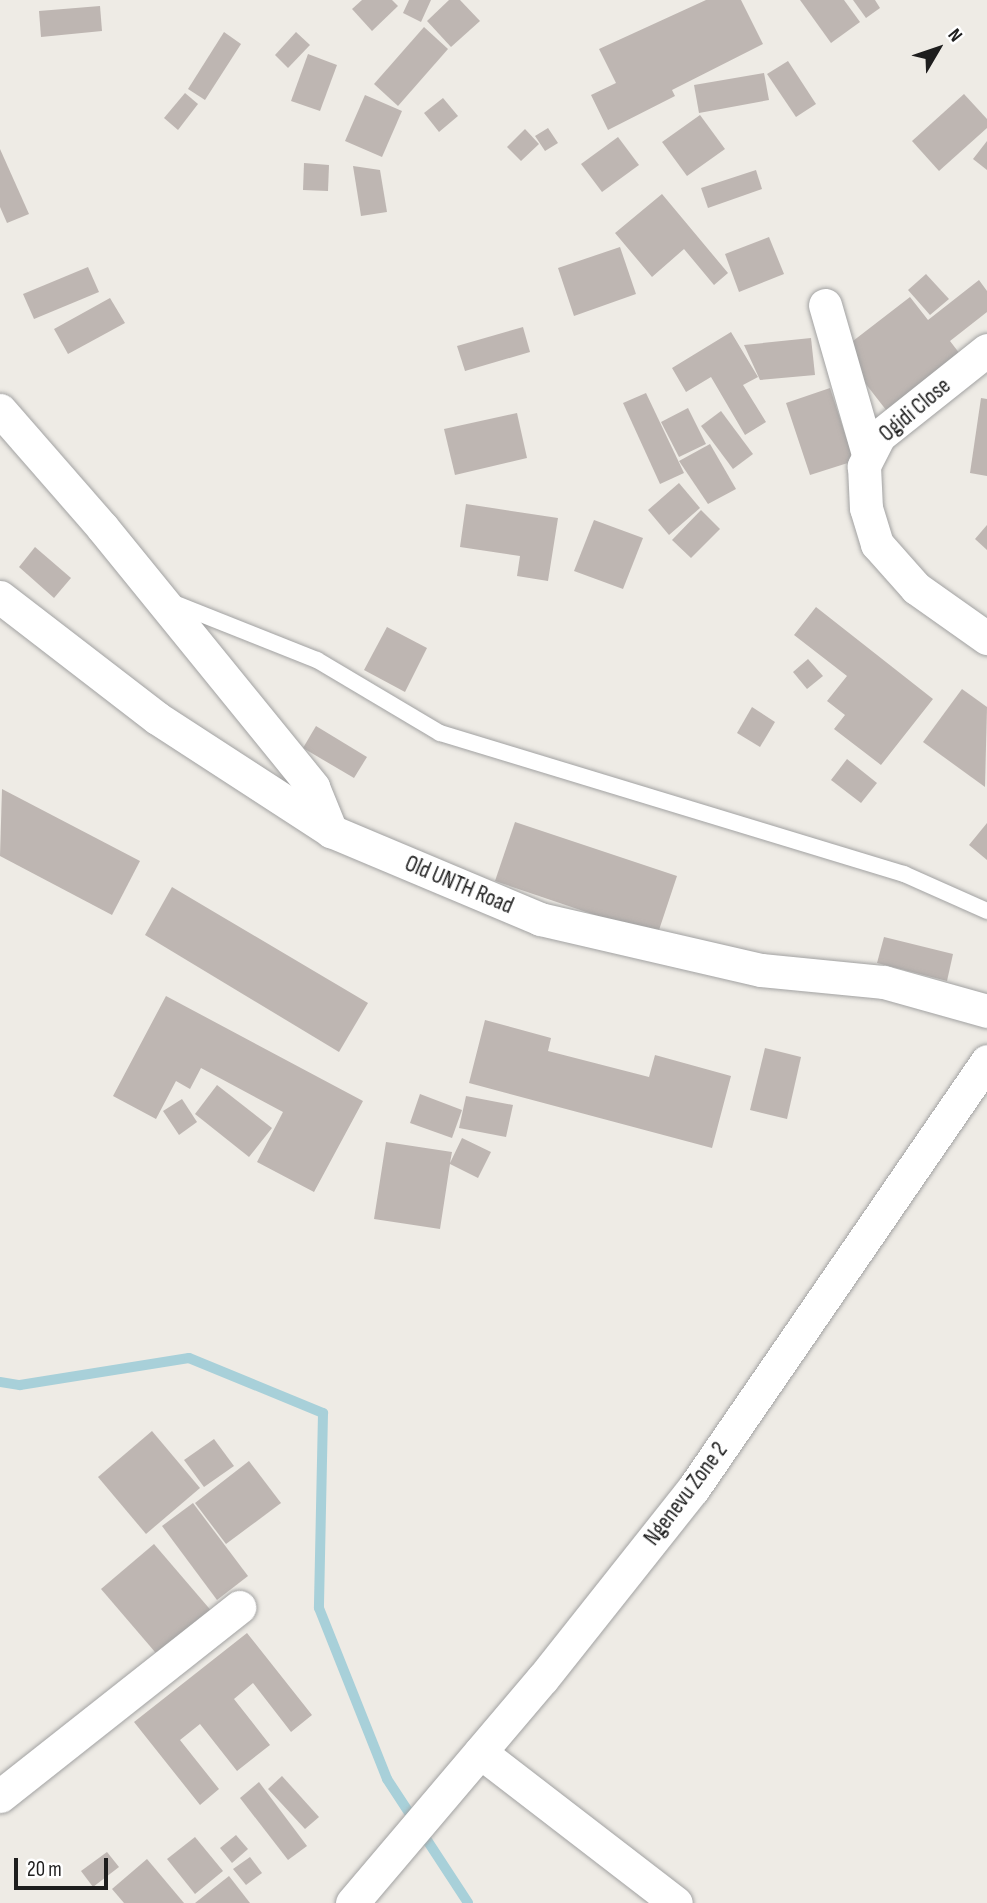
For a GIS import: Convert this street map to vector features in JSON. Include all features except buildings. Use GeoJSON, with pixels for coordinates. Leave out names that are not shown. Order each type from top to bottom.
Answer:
{"type":"FeatureCollection","features":[{"type":"Feature","properties":{"kind":"street"},"geometry":{"type":"LineString","coordinates":[[825,305],[868,454]]}},
{"type":"Feature","properties":{"kind":"street","name":"Ogidi Close"},"geometry":{"type":"LineString","coordinates":[[987,351],[879,436],[864,466],[866,508],[877,544],[916,588],[987,638]]}},
{"type":"Feature","properties":{"kind":"street"},"geometry":{"type":"LineString","coordinates":[[0,410],[313,788],[331,831]]}},
{"type":"Feature","properties":{"kind":"street","name":"Old UNTH Road"},"geometry":{"type":"LineString","coordinates":[[0,597],[157,718],[331,831],[540,919],[761,970],[884,982],[987,1011]]}},
{"type":"Feature","properties":{"kind":"street","name":"Ngenevu Zone 2"},"geometry":{"type":"LineString","coordinates":[[352,1903],[480,1752],[693,1489],[987,1061]]}},
{"type":"Feature","properties":{"kind":"street"},"geometry":{"type":"LineString","coordinates":[[0,1796],[239,1607]]}},
{"type":"Feature","properties":{"kind":"street"},"geometry":{"type":"LineString","coordinates":[[480,1752],[676,1903]]}},
{"type":"Feature","properties":{"kind":"lane"},"geometry":{"type":"LineString","coordinates":[[155,596],[317,660],[440,733],[904,874],[987,911]]}},
{"type":"Feature","properties":{"kind":"waterway"},"geometry":{"type":"LineString","coordinates":[[0,1382],[20,1385],[189,1358],[323,1413],[319,1608],[387,1779],[468,1903]]}}]}
